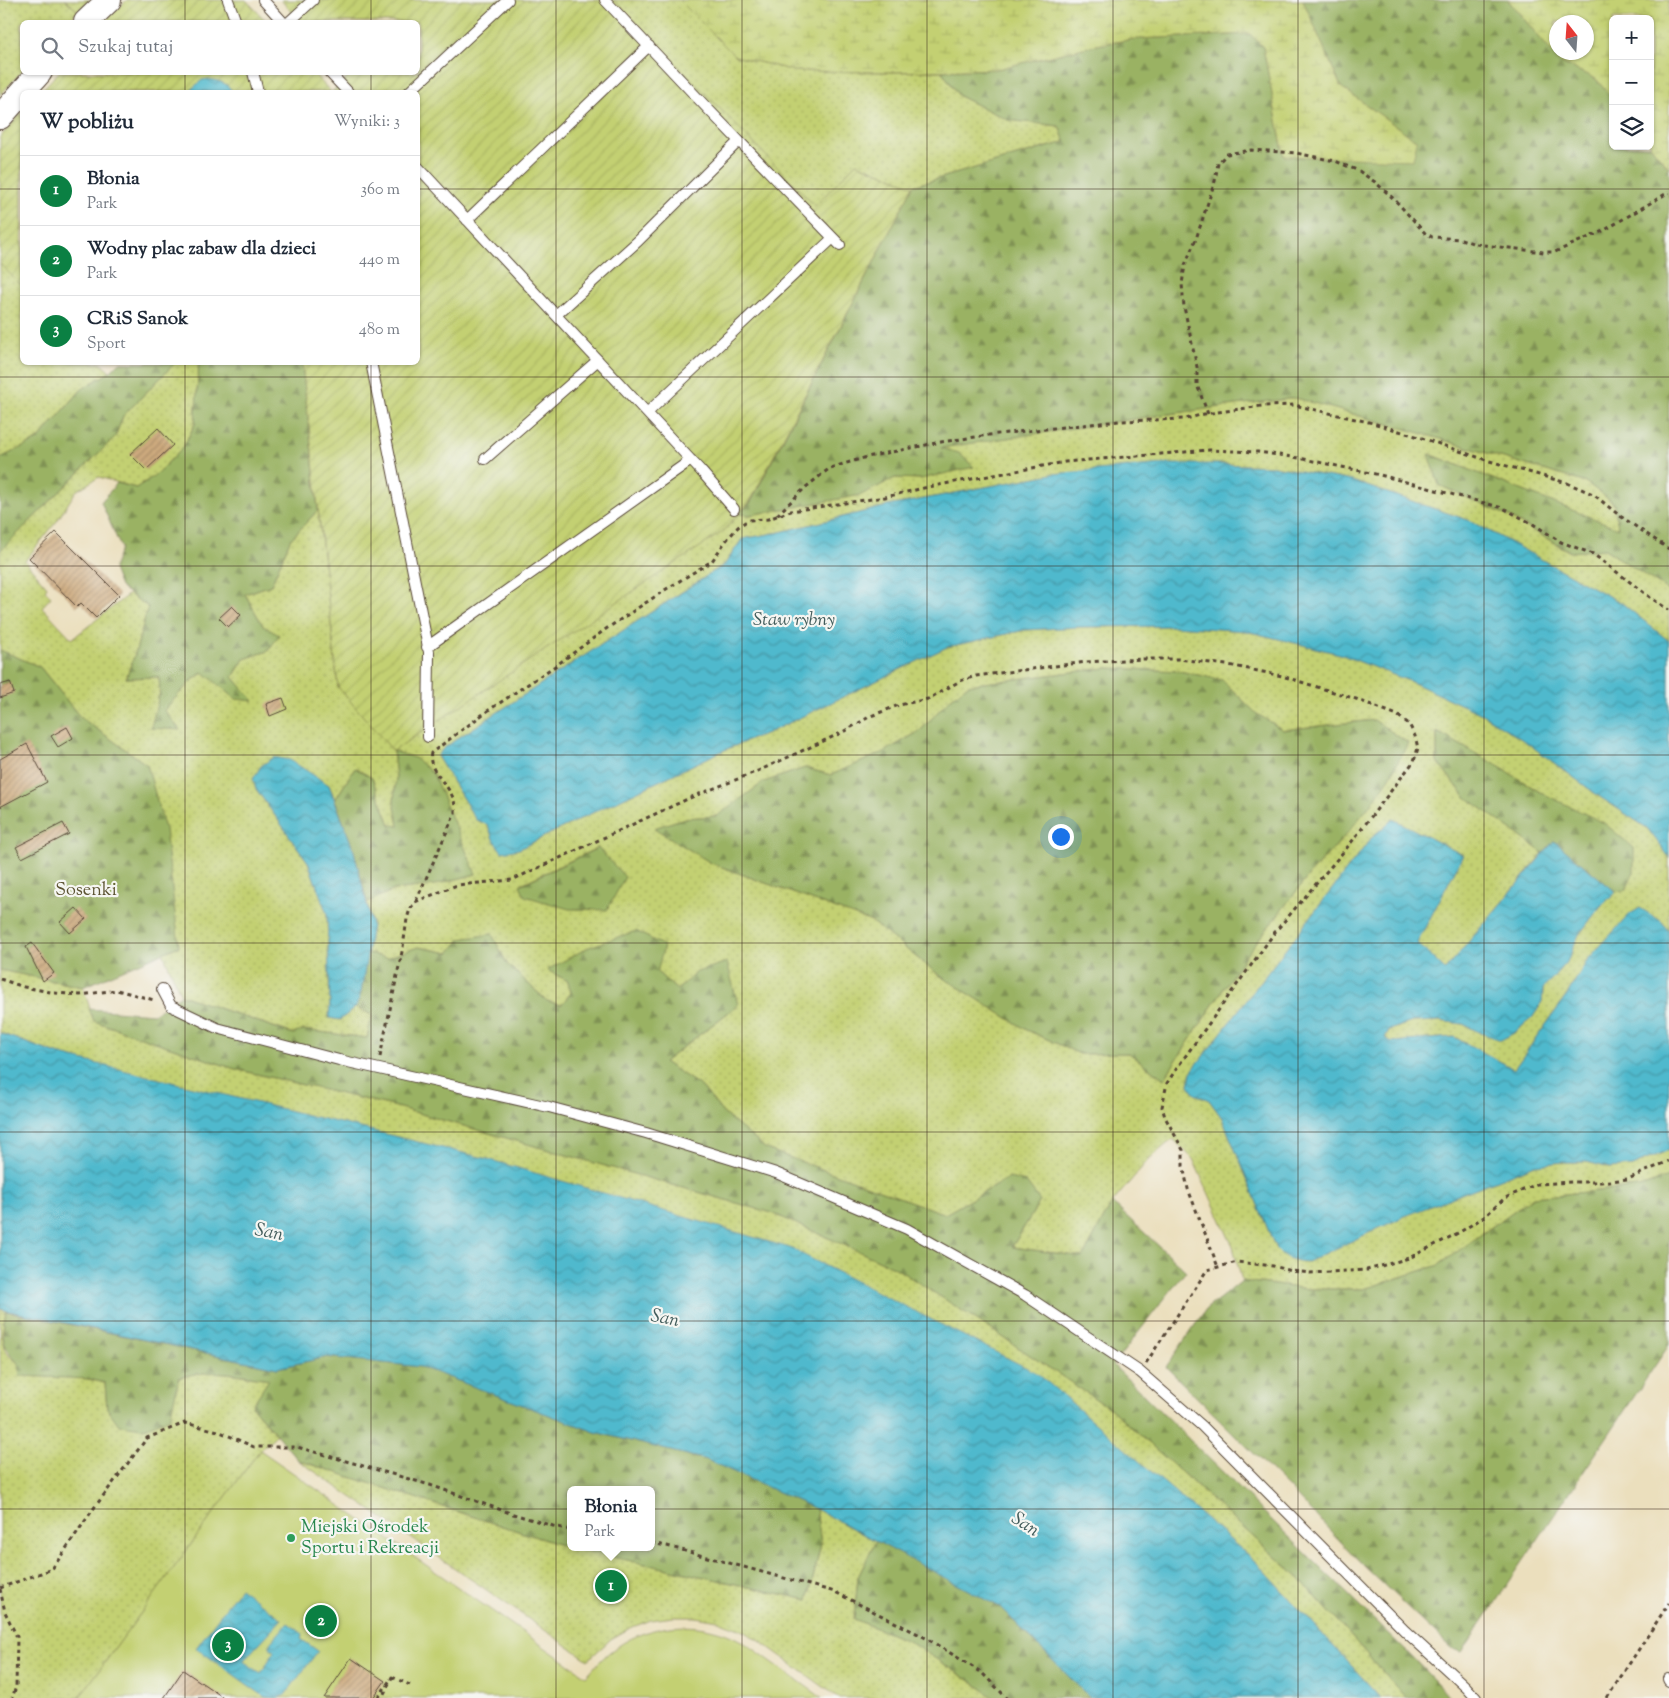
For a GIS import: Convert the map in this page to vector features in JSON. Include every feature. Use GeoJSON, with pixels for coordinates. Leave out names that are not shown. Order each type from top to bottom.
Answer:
{"type":"FeatureCollection","features":[{"type":"Feature","properties":{"kind":"street"},"geometry":{"type":"LineString","coordinates":[[88,20],[109,0]]}},
{"type":"Feature","properties":{"kind":"street"},"geometry":{"type":"LineString","coordinates":[[24,90],[37,75]]}},
{"type":"Feature","properties":{"kind":"street"},"geometry":{"type":"LineString","coordinates":[[0,117],[20,94]]}},
{"type":"Feature","properties":{"kind":"lane"},"geometry":{"type":"LineString","coordinates":[[228,0],[235,20]]}},
{"type":"Feature","properties":{"kind":"lane"},"geometry":{"type":"LineString","coordinates":[[263,0],[282,20]]}},
{"type":"Feature","properties":{"kind":"lane"},"geometry":{"type":"LineString","coordinates":[[291,20],[313,0]]}},
{"type":"Feature","properties":{"kind":"lane"},"geometry":{"type":"LineString","coordinates":[[411,90],[508,0]]}},
{"type":"Feature","properties":{"kind":"lane"},"geometry":{"type":"LineString","coordinates":[[605,0],[837,241],[647,412]]}},
{"type":"Feature","properties":{"kind":"lane"},"geometry":{"type":"LineString","coordinates":[[466,220],[649,46]]}},
{"type":"Feature","properties":{"kind":"lane"},"geometry":{"type":"LineString","coordinates":[[254,75],[258,90]]}},
{"type":"Feature","properties":{"kind":"lane"},"geometry":{"type":"LineString","coordinates":[[332,75],[346,90]]}},
{"type":"Feature","properties":{"kind":"lane"},"geometry":{"type":"LineString","coordinates":[[556,315],[638,241],[739,141]]}},
{"type":"Feature","properties":{"kind":"lane"},"geometry":{"type":"LineString","coordinates":[[420,169],[647,412],[734,509]]}},
{"type":"Feature","properties":{"kind":"lane"},"geometry":{"type":"LineString","coordinates":[[486,459],[598,360]]}},
{"type":"Feature","properties":{"kind":"lane"},"geometry":{"type":"LineString","coordinates":[[372,365],[428,647],[428,737]]}},
{"type":"Feature","properties":{"kind":"lane"},"geometry":{"type":"LineString","coordinates":[[428,647],[691,460]]}},
{"type":"Feature","properties":{"kind":"lane"},"geometry":{"type":"LineString","coordinates":[[162,990],[171,1006],[217,1028],[339,1060],[559,1110],[646,1133],[776,1173],[907,1230],[1024,1295],[1140,1372],[1202,1426],[1405,1631],[1476,1698]]}},
{"type":"Feature","properties":{"kind":"path"},"geometry":{"type":"LineString","coordinates":[[1208,414],[1197,385],[1197,367],[1184,308],[1182,284],[1186,265],[1215,181],[1218,163],[1227,154],[1250,150],[1268,151],[1296,153],[1335,161],[1360,172],[1375,182],[1394,198],[1425,234],[1432,237],[1461,239],[1475,244],[1543,252],[1554,252],[1603,232],[1669,192]]}},
{"type":"Feature","properties":{"kind":"path"},"geometry":{"type":"LineString","coordinates":[[775,517],[806,487],[830,468],[866,458],[941,442],[990,435],[1119,421],[1186,418],[1262,406],[1294,405],[1373,423],[1486,460],[1567,483],[1593,494],[1620,516],[1669,549]]}},
{"type":"Feature","properties":{"kind":"path"},"geometry":{"type":"LineString","coordinates":[[378,1068],[410,909],[415,902],[455,813],[454,800],[432,766],[431,754],[486,712],[606,629],[712,561],[725,542],[748,520],[768,519],[791,511],[885,497],[928,487],[1065,462],[1209,450],[1258,452],[1299,458],[1380,475],[1503,508],[1561,542],[1593,554],[1650,598],[1669,610]]}},
{"type":"Feature","properties":{"kind":"path"},"geometry":{"type":"LineString","coordinates":[[415,902],[457,885],[512,880],[692,797],[758,771],[841,733],[871,716],[899,705],[928,698],[960,681],[976,676],[1086,662],[1178,660],[1234,666],[1282,676],[1356,698],[1398,715],[1409,724],[1415,736],[1418,748],[1414,761],[1350,844],[1275,932],[1167,1083],[1162,1107],[1164,1117],[1183,1150],[1183,1166],[1188,1189],[1218,1267]]}},
{"type":"Feature","properties":{"kind":"path"},"geometry":{"type":"LineString","coordinates":[[0,979],[24,987],[56,993],[80,995],[117,990],[171,1006]]}},
{"type":"Feature","properties":{"kind":"path"},"geometry":{"type":"LineString","coordinates":[[1140,1372],[1208,1270],[1237,1262],[1310,1273],[1367,1270],[1409,1258],[1460,1232],[1484,1216],[1505,1198],[1537,1184],[1601,1182],[1628,1179],[1669,1161]]}},
{"type":"Feature","properties":{"kind":"path"},"geometry":{"type":"LineString","coordinates":[[12,1698],[16,1686],[16,1637],[5,1612],[0,1588],[52,1569],[94,1508],[147,1438],[185,1423],[218,1431],[254,1447],[297,1447],[430,1485],[510,1513],[567,1529]]}},
{"type":"Feature","properties":{"kind":"path"},"geometry":{"type":"LineString","coordinates":[[655,1544],[836,1592],[934,1643],[981,1672],[1007,1698]]}},
{"type":"Feature","properties":{"kind":"path"},"geometry":{"type":"LineString","coordinates":[[1607,1698],[1669,1603]]}},
{"type":"Feature","properties":{"kind":"path"},"geometry":{"type":"LineString","coordinates":[[392,1677],[410,1685]]}},
{"type":"Feature","properties":{"kind":"path"},"geometry":{"type":"LineString","coordinates":[[378,1698],[392,1677]]}},
{"type":"Feature","properties":{"kind":"path"},"geometry":{"type":"LineString","coordinates":[[382,1698],[392,1677]]}},
{"type":"Feature","properties":{"kind":"green space"},"geometry":{"type":"Polygon","coordinates":[[[0,0],[65,0],[78,11],[70,20],[20,20],[20,73],[0,95],[0,0]]]}},
{"type":"Feature","properties":{"kind":"green space"},"geometry":{"type":"Polygon","coordinates":[[[65,0],[90,0],[78,11],[65,0]]]}},
{"type":"Feature","properties":{"kind":"green space"},"geometry":{"type":"Polygon","coordinates":[[[127,0],[246,0],[265,20],[106,20],[127,0]]]}},
{"type":"Feature","properties":{"kind":"green space"},"geometry":{"type":"Polygon","coordinates":[[[281,0],[614,0],[815,206],[856,163],[913,186],[750,502],[721,533],[393,751],[338,687],[302,365],[420,365],[420,90],[334,90],[348,77],[346,75],[420,75],[420,20],[298,20],[281,0]]]}},
{"type":"Feature","properties":{"kind":"green space"},"geometry":{"type":"Polygon","coordinates":[[[614,0],[679,0],[735,56],[795,71],[942,71],[959,96],[1008,120],[1059,126],[1065,142],[913,186],[856,163],[815,207],[614,0]]]}},
{"type":"Feature","properties":{"kind":"green space"},"geometry":{"type":"Polygon","coordinates":[[[679,0],[1303,0],[1341,87],[1417,141],[1413,160],[1284,156],[1263,47],[1250,34],[1134,39],[1096,45],[997,69],[893,72],[795,71],[735,56],[679,0]]]}},
{"type":"Feature","properties":{"kind":"green space"},"geometry":{"type":"Polygon","coordinates":[[[1303,0],[1508,0],[1549,49],[1549,60],[1558,60],[1596,79],[1609,94],[1609,150],[1654,150],[1669,168],[1669,591],[1605,549],[1571,552],[1506,515],[1439,485],[1429,454],[1618,528],[1614,503],[1587,483],[1296,398],[1147,417],[941,448],[959,453],[974,467],[921,479],[895,478],[861,495],[750,515],[739,514],[751,502],[913,186],[1065,142],[1059,126],[1008,120],[959,96],[942,71],[997,69],[1096,45],[1134,39],[1250,34],[1263,47],[1284,156],[1417,141],[1341,87],[1303,0]]]}},
{"type":"Feature","properties":{"kind":"green space"},"geometry":{"type":"Polygon","coordinates":[[[1508,0],[1669,0],[1669,168],[1654,150],[1654,15],[1609,15],[1609,94],[1596,79],[1558,60],[1594,60],[1594,15],[1549,15],[1549,49],[1508,0]]]}},
{"type":"Feature","properties":{"kind":"green space"},"geometry":{"type":"Polygon","coordinates":[[[56,75],[315,75],[329,90],[42,90],[56,75]]]}},
{"type":"Feature","properties":{"kind":"green space"},"geometry":{"type":"Polygon","coordinates":[[[20,114],[20,284],[0,264],[0,137],[20,114]]]}},
{"type":"Feature","properties":{"kind":"green space"},"geometry":{"type":"Polygon","coordinates":[[[0,264],[20,284],[20,365],[102,365],[110,372],[82,389],[38,440],[0,458],[0,264]]]}},
{"type":"Feature","properties":{"kind":"green space"},"geometry":{"type":"Polygon","coordinates":[[[117,365],[173,365],[123,416],[115,437],[0,551],[0,458],[38,440],[82,389],[110,372],[117,365]]]}},
{"type":"Feature","properties":{"kind":"green space"},"geometry":{"type":"Polygon","coordinates":[[[173,365],[199,365],[195,424],[184,446],[157,474],[136,488],[99,477],[76,491],[57,521],[25,561],[47,587],[45,590],[51,597],[42,607],[72,639],[129,594],[148,607],[126,678],[159,677],[160,692],[151,728],[179,729],[164,710],[190,682],[204,672],[236,698],[253,701],[233,677],[244,659],[268,651],[263,626],[245,594],[271,585],[290,540],[318,510],[338,687],[721,533],[739,514],[750,515],[860,495],[895,478],[921,479],[939,448],[1147,417],[1296,398],[1587,483],[1614,503],[1619,529],[1430,454],[1439,485],[1506,515],[1570,552],[1605,549],[1669,591],[1669,641],[1623,604],[1471,521],[1352,481],[1274,466],[1218,464],[1052,474],[888,506],[780,532],[742,539],[725,564],[458,738],[437,756],[476,820],[488,825],[493,839],[519,849],[722,751],[772,731],[947,647],[1025,630],[1079,627],[1175,626],[1246,631],[1340,654],[1414,683],[1482,714],[1526,742],[1600,797],[1647,828],[1669,857],[1669,930],[1661,921],[1588,959],[1565,998],[1514,1069],[1454,1037],[1392,1042],[1385,1038],[1389,1030],[1412,1022],[1440,1021],[1463,1024],[1481,1033],[1514,1033],[1532,1018],[1542,1003],[1543,989],[1568,960],[1578,936],[1600,907],[1616,892],[1626,890],[1540,792],[1437,732],[1437,762],[1465,796],[1543,853],[1445,970],[1417,943],[1463,855],[1393,819],[1373,836],[1191,1072],[1189,1085],[1195,1094],[1209,1100],[1222,1118],[1276,1249],[1307,1262],[1404,1216],[1535,1165],[1587,1162],[1610,1168],[1632,1166],[1669,1150],[1669,1177],[1640,1187],[1533,1197],[1439,1265],[1364,1289],[1308,1289],[1242,1281],[1233,1247],[1193,1159],[1173,1139],[1149,1159],[1112,1203],[1083,1257],[1012,1247],[1040,1201],[1009,1178],[945,1214],[766,1149],[723,1113],[702,1087],[664,1062],[738,1005],[697,972],[677,990],[657,972],[548,970],[568,981],[571,993],[561,1005],[547,1001],[507,964],[491,934],[449,953],[419,947],[386,958],[367,953],[372,925],[367,902],[394,890],[434,885],[476,874],[393,751],[396,777],[394,802],[400,827],[390,825],[372,778],[355,768],[335,800],[329,785],[256,789],[308,862],[327,914],[329,1018],[340,1020],[356,1007],[372,1015],[368,1038],[303,1030],[294,1034],[181,995],[163,953],[179,946],[147,765],[80,717],[40,667],[0,650],[0,551],[115,437],[123,416],[173,365]],[[1106,668],[968,685],[949,700],[920,731],[882,753],[831,775],[805,768],[764,782],[717,816],[685,818],[655,828],[711,863],[872,922],[939,975],[1027,1030],[1080,1054],[1129,1053],[1164,1079],[1243,959],[1313,870],[1346,835],[1374,720],[1283,730],[1257,714],[1222,680],[1179,671],[1106,668]],[[597,848],[521,884],[525,896],[597,848]]]}},
{"type":"Feature","properties":{"kind":"green space"},"geometry":{"type":"Polygon","coordinates":[[[199,365],[302,365],[318,510],[290,540],[271,585],[245,594],[263,626],[279,635],[268,651],[244,659],[233,677],[254,701],[236,699],[203,672],[190,682],[164,710],[180,730],[151,728],[160,692],[159,677],[126,678],[148,607],[120,587],[113,569],[121,548],[101,502],[117,483],[136,488],[157,474],[184,446],[195,424],[199,365]]]}},
{"type":"Feature","properties":{"kind":"green space","name":"Sosenki"},"geometry":{"type":"Polygon","coordinates":[[[0,650],[40,667],[80,717],[147,765],[165,829],[179,946],[83,987],[0,970],[0,650]]]}},
{"type":"Feature","properties":{"kind":"green space"},"geometry":{"type":"Polygon","coordinates":[[[1106,668],[1179,671],[1222,680],[1257,714],[1283,730],[1374,720],[1408,743],[1390,777],[1374,800],[1346,835],[1313,870],[1243,959],[1164,1079],[1129,1053],[1080,1054],[1027,1030],[939,975],[872,922],[711,863],[654,828],[685,818],[717,816],[764,782],[805,768],[831,775],[882,753],[920,731],[949,700],[968,685],[1106,668]]]}},
{"type":"Feature","properties":{"kind":"green space"},"geometry":{"type":"Polygon","coordinates":[[[1437,732],[1540,792],[1604,823],[1634,848],[1634,872],[1626,890],[1616,892],[1554,841],[1543,853],[1466,797],[1437,762],[1437,732]]]}},
{"type":"Feature","properties":{"kind":"green space"},"geometry":{"type":"Polygon","coordinates":[[[393,751],[415,758],[433,774],[476,874],[434,885],[394,890],[367,902],[354,851],[335,800],[355,768],[372,778],[390,825],[399,826],[394,802],[396,777],[393,751]]]}},
{"type":"Feature","properties":{"kind":"green space"},"geometry":{"type":"Polygon","coordinates":[[[598,848],[625,877],[607,910],[569,909],[525,896],[520,885],[598,848]]]}},
{"type":"Feature","properties":{"kind":"green space"},"geometry":{"type":"Polygon","coordinates":[[[636,931],[664,946],[657,972],[677,990],[697,972],[727,962],[738,1005],[664,1062],[702,1087],[723,1113],[766,1149],[945,1214],[1009,1178],[1026,1182],[1040,1201],[1012,1247],[1083,1257],[1112,1203],[1186,1271],[1113,1365],[1407,1652],[1451,1698],[1406,1698],[1299,1578],[1111,1409],[894,1267],[772,1213],[393,1106],[235,1069],[94,1021],[89,1009],[153,1014],[181,995],[293,1034],[303,1030],[367,1038],[372,1015],[356,1007],[361,993],[367,953],[386,958],[418,947],[449,953],[460,939],[492,934],[507,964],[547,1001],[561,1005],[571,993],[568,981],[547,970],[589,947],[636,931]]]}},
{"type":"Feature","properties":{"kind":"green space"},"geometry":{"type":"Polygon","coordinates":[[[0,970],[83,987],[94,1021],[235,1069],[393,1106],[772,1213],[894,1267],[1111,1409],[1299,1578],[1406,1698],[1381,1698],[1257,1563],[1036,1373],[57,1054],[0,1033],[0,970]]]}},
{"type":"Feature","properties":{"kind":"green space"},"geometry":{"type":"Polygon","coordinates":[[[1669,1177],[1669,1345],[1462,1652],[1451,1648],[1365,1567],[1289,1488],[1166,1367],[1206,1309],[1242,1281],[1308,1289],[1364,1289],[1439,1265],[1533,1197],[1640,1187],[1669,1177]]]}},
{"type":"Feature","properties":{"kind":"green space"},"geometry":{"type":"Polygon","coordinates":[[[0,1309],[6,1311],[2,1334],[6,1353],[18,1363],[105,1383],[107,1408],[179,1378],[196,1373],[219,1372],[270,1379],[252,1406],[276,1435],[260,1450],[79,1698],[0,1698],[0,1309]]]}},
{"type":"Feature","properties":{"kind":"green space"},"geometry":{"type":"Polygon","coordinates":[[[6,1311],[277,1368],[327,1357],[421,1367],[595,1432],[707,1460],[816,1509],[821,1544],[808,1600],[587,1551],[655,1551],[655,1486],[567,1486],[567,1547],[564,1546],[298,1460],[252,1406],[269,1379],[213,1373],[202,1373],[179,1378],[170,1418],[144,1428],[119,1425],[107,1408],[105,1383],[89,1379],[20,1376],[18,1363],[5,1345],[3,1333],[6,1311]]]}},
{"type":"Feature","properties":{"kind":"green space","name":"Miejski Ośrodek Sportu i Rekreacji"},"geometry":{"type":"Polygon","coordinates":[[[260,1450],[586,1676],[608,1653],[630,1639],[659,1629],[689,1626],[704,1628],[738,1639],[822,1698],[79,1698],[260,1450]]]}},
{"type":"Feature","properties":{"kind":"green space"},"geometry":{"type":"Polygon","coordinates":[[[298,1460],[567,1547],[567,1551],[587,1551],[808,1600],[821,1544],[816,1509],[876,1541],[858,1577],[854,1619],[908,1641],[983,1689],[993,1698],[839,1698],[757,1639],[739,1629],[718,1621],[696,1617],[673,1617],[651,1620],[630,1628],[611,1639],[588,1660],[298,1460]]]}},
{"type":"Feature","properties":{"kind":"green space"},"geometry":{"type":"Polygon","coordinates":[[[876,1541],[1000,1607],[1090,1698],[993,1698],[983,1689],[908,1641],[854,1619],[858,1577],[876,1541]]]}},
{"type":"Feature","properties":{"kind":"water"},"geometry":{"type":"Polygon","coordinates":[[[202,80],[219,81],[231,90],[190,90],[202,80]]]}},
{"type":"Feature","properties":{"kind":"water","name":"Staw rybny"},"geometry":{"type":"Polygon","coordinates":[[[1163,464],[1274,466],[1352,481],[1471,521],[1623,604],[1669,641],[1669,857],[1647,828],[1600,797],[1526,742],[1482,714],[1414,683],[1340,654],[1246,631],[1175,626],[1079,627],[1025,630],[947,647],[772,731],[722,751],[519,849],[502,852],[493,839],[488,825],[476,820],[437,756],[458,738],[725,564],[742,539],[780,532],[888,506],[1052,474],[1163,464]]]}},
{"type":"Feature","properties":{"kind":"water"},"geometry":{"type":"Polygon","coordinates":[[[274,757],[290,760],[329,785],[354,851],[372,925],[361,993],[356,1007],[340,1020],[329,1018],[327,914],[308,862],[256,789],[253,779],[261,766],[274,757]]]}},
{"type":"Feature","properties":{"kind":"water"},"geometry":{"type":"Polygon","coordinates":[[[1393,819],[1463,855],[1417,943],[1445,970],[1554,841],[1616,892],[1600,907],[1578,936],[1568,960],[1543,989],[1542,1003],[1532,1018],[1514,1033],[1501,1040],[1463,1024],[1440,1021],[1412,1022],[1389,1030],[1385,1038],[1392,1042],[1454,1037],[1514,1069],[1565,998],[1588,959],[1630,914],[1640,908],[1661,921],[1669,930],[1669,1150],[1632,1166],[1610,1168],[1587,1162],[1535,1165],[1405,1216],[1307,1262],[1294,1260],[1286,1257],[1276,1249],[1222,1118],[1209,1100],[1195,1094],[1189,1085],[1191,1072],[1373,836],[1393,819]]]}},
{"type":"Feature","properties":{"kind":"water","name":"San"},"geometry":{"type":"Polygon","coordinates":[[[0,1033],[57,1054],[484,1158],[790,1248],[1037,1373],[1257,1563],[1381,1698],[1090,1698],[1000,1607],[816,1509],[707,1460],[595,1432],[421,1367],[327,1357],[277,1368],[0,1309],[0,1033]]]}},
{"type":"Feature","properties":{"kind":"water"},"geometry":{"type":"Polygon","coordinates":[[[240,1588],[282,1619],[243,1661],[261,1673],[274,1652],[270,1647],[270,1643],[288,1623],[303,1634],[301,1639],[318,1651],[285,1695],[277,1698],[265,1697],[196,1648],[240,1588]]]}},
{"type":"Feature","properties":{"kind":"building"},"geometry":{"type":"Polygon","coordinates":[[[158,428],[173,445],[146,470],[130,454],[158,428]]]}},
{"type":"Feature","properties":{"kind":"building"},"geometry":{"type":"Polygon","coordinates":[[[56,532],[119,595],[96,618],[81,603],[77,607],[29,558],[56,532]]]}},
{"type":"Feature","properties":{"kind":"building"},"geometry":{"type":"Polygon","coordinates":[[[232,606],[241,615],[228,627],[219,618],[232,606]]]}},
{"type":"Feature","properties":{"kind":"building"},"geometry":{"type":"Polygon","coordinates":[[[10,682],[14,693],[0,698],[0,685],[10,682]]]}},
{"type":"Feature","properties":{"kind":"building"},"geometry":{"type":"Polygon","coordinates":[[[283,698],[287,709],[270,716],[266,704],[283,698]]]}},
{"type":"Feature","properties":{"kind":"building"},"geometry":{"type":"Polygon","coordinates":[[[67,727],[73,738],[58,747],[51,736],[67,727]]]}},
{"type":"Feature","properties":{"kind":"building"},"geometry":{"type":"Polygon","coordinates":[[[27,744],[47,782],[0,807],[0,759],[27,744]]]}},
{"type":"Feature","properties":{"kind":"building"},"geometry":{"type":"Polygon","coordinates":[[[63,823],[69,834],[22,858],[16,847],[63,823]]]}},
{"type":"Feature","properties":{"kind":"building"},"geometry":{"type":"Polygon","coordinates":[[[76,908],[86,919],[70,933],[60,922],[76,908]]]}},
{"type":"Feature","properties":{"kind":"building"},"geometry":{"type":"Polygon","coordinates":[[[32,943],[54,973],[43,981],[26,947],[32,943]]]}},
{"type":"Feature","properties":{"kind":"building"},"geometry":{"type":"Polygon","coordinates":[[[351,1658],[385,1681],[373,1698],[324,1698],[351,1658]]]}},
{"type":"Feature","properties":{"kind":"building"},"geometry":{"type":"Polygon","coordinates":[[[183,1670],[224,1698],[164,1698],[183,1670]]]}},
{"type":"Feature","properties":{"kind":"place","name":"Miejski Ośrodek Sportu i Rekreacji"},"geometry":{"type":"Point","coordinates":[291,1538]}},
{"type":"Feature","properties":{"kind":"place","name":"Błonia"},"geometry":{"type":"Point","coordinates":[611,1586]}},
{"type":"Feature","properties":{"kind":"place","name":"Wodny plac zabaw dla dzieci"},"geometry":{"type":"Point","coordinates":[321,1621]}},
{"type":"Feature","properties":{"kind":"place","name":"CRiS Sanok"},"geometry":{"type":"Point","coordinates":[228,1645]}}]}
